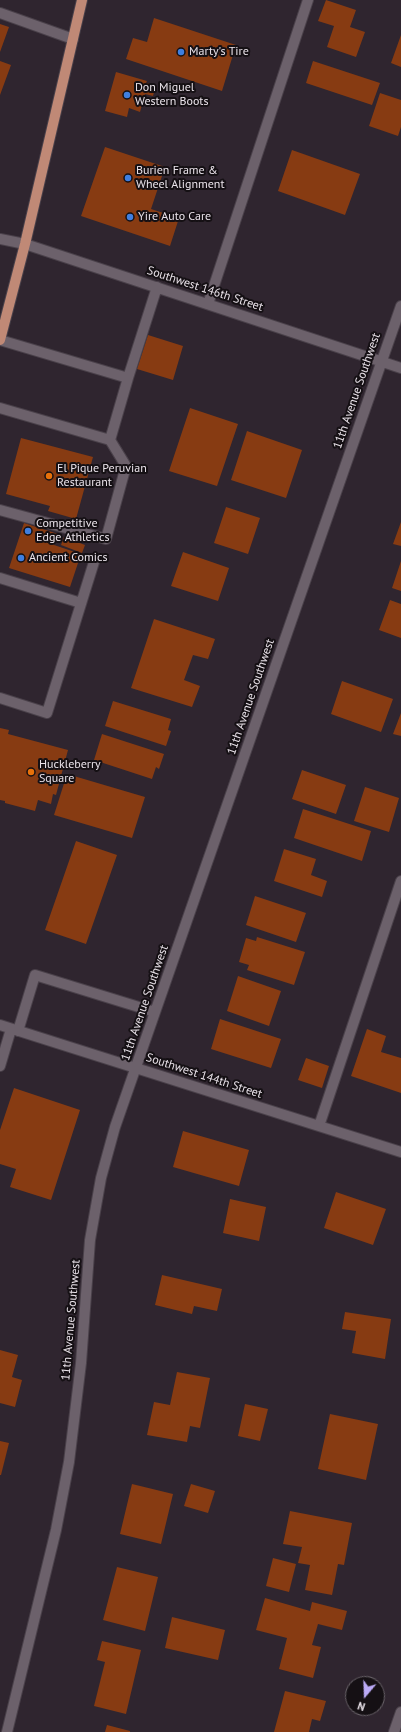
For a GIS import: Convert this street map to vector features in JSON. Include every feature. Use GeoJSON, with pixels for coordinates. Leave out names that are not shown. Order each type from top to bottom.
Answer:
{"type":"FeatureCollection","features":[{"type":"Feature","properties":{"kind":"main road"},"geometry":{"type":"LineString","coordinates":[[0,340],[25,244],[82,0]]}},
{"type":"Feature","properties":{"kind":"street"},"geometry":{"type":"LineString","coordinates":[[208,304],[308,0]]}},
{"type":"Feature","properties":{"kind":"street"},"geometry":{"type":"LineString","coordinates":[[0,13],[73,39]]}},
{"type":"Feature","properties":{"kind":"street","name":"Southwest 146th Street"},"geometry":{"type":"LineString","coordinates":[[0,239],[25,244],[401,368]]}},
{"type":"Feature","properties":{"kind":"street"},"geometry":{"type":"LineString","coordinates":[[110,440],[157,287]]}},
{"type":"Feature","properties":{"kind":"street","name":"11th Avenue Southwest"},"geometry":{"type":"LineString","coordinates":[[7,1732],[56,1530],[69,1462],[81,1362],[90,1240],[101,1178],[115,1127],[401,306]]}},
{"type":"Feature","properties":{"kind":"street"},"geometry":{"type":"LineString","coordinates":[[0,340],[128,378]]}},
{"type":"Feature","properties":{"kind":"street"},"geometry":{"type":"LineString","coordinates":[[0,408],[110,440],[126,466],[106,539],[0,510]]}},
{"type":"Feature","properties":{"kind":"street"},"geometry":{"type":"LineString","coordinates":[[0,698],[47,713],[94,562]]}},
{"type":"Feature","properties":{"kind":"street"},"geometry":{"type":"LineString","coordinates":[[0,578],[81,603]]}},
{"type":"Feature","properties":{"kind":"street"},"geometry":{"type":"LineString","coordinates":[[319,1126],[401,881]]}},
{"type":"Feature","properties":{"kind":"street"},"geometry":{"type":"LineString","coordinates":[[0,1066],[35,975],[155,1012]]}},
{"type":"Feature","properties":{"kind":"street","name":"Southwest 144th Street"},"geometry":{"type":"LineString","coordinates":[[0,1025],[401,1152]]}},
{"type":"Feature","properties":{"kind":"street"},"geometry":{"type":"LineString","coordinates":[[394,1732],[401,1712]]}},
{"type":"Feature","properties":{"kind":"building"},"geometry":{"type":"Polygon","coordinates":[[[326,0],[356,10],[350,27],[365,32],[356,57],[327,47],[334,26],[318,21],[326,0]]]}},
{"type":"Feature","properties":{"kind":"building","name":"Marty's Tire"},"geometry":{"type":"Polygon","coordinates":[[[154,18],[236,45],[222,91],[126,59],[133,38],[147,42],[154,18]]]}},
{"type":"Feature","properties":{"kind":"building"},"geometry":{"type":"Polygon","coordinates":[[[0,24],[9,27],[0,52],[0,24]]]}},
{"type":"Feature","properties":{"kind":"building"},"geometry":{"type":"Polygon","coordinates":[[[401,35],[401,67],[391,63],[401,35]]]}},
{"type":"Feature","properties":{"kind":"building"},"geometry":{"type":"Polygon","coordinates":[[[0,61],[11,65],[0,95],[0,61]]]}},
{"type":"Feature","properties":{"kind":"building"},"geometry":{"type":"Polygon","coordinates":[[[313,61],[380,83],[372,105],[306,83],[313,61]]]}},
{"type":"Feature","properties":{"kind":"building","name":"Don Miguel Western Boots"},"geometry":{"type":"Polygon","coordinates":[[[116,72],[156,85],[153,96],[145,94],[140,112],[129,108],[127,117],[105,111],[116,72]]]}},
{"type":"Feature","properties":{"kind":"building"},"geometry":{"type":"Polygon","coordinates":[[[380,93],[401,100],[401,127],[398,136],[369,126],[380,93]]]}},
{"type":"Feature","properties":{"kind":"building"},"geometry":{"type":"Polygon","coordinates":[[[105,147],[165,167],[151,209],[179,218],[170,246],[81,216],[105,147]]]}},
{"type":"Feature","properties":{"kind":"building"},"geometry":{"type":"Polygon","coordinates":[[[292,150],[360,174],[345,215],[278,191],[292,150]]]}},
{"type":"Feature","properties":{"kind":"building"},"geometry":{"type":"Polygon","coordinates":[[[148,335],[183,346],[173,380],[137,369],[148,335]]]}},
{"type":"Feature","properties":{"kind":"building"},"geometry":{"type":"Polygon","coordinates":[[[190,408],[238,424],[217,486],[169,471],[190,408]]]}},
{"type":"Feature","properties":{"kind":"building"},"geometry":{"type":"Polygon","coordinates":[[[247,431],[302,450],[286,498],[231,480],[247,431]]]}},
{"type":"Feature","properties":{"kind":"building","name":"El Pique Peruvian Restaurant"},"geometry":{"type":"Polygon","coordinates":[[[21,438],[93,457],[76,519],[48,511],[50,506],[6,494],[21,438]]]}},
{"type":"Feature","properties":{"kind":"building"},"geometry":{"type":"Polygon","coordinates":[[[226,507],[260,518],[248,554],[214,543],[226,507]]]}},
{"type":"Feature","properties":{"kind":"building"},"geometry":{"type":"Polygon","coordinates":[[[401,522],[401,546],[393,544],[401,522]]]}},
{"type":"Feature","properties":{"kind":"building"},"geometry":{"type":"Polygon","coordinates":[[[24,523],[58,534],[54,545],[81,554],[70,587],[9,568],[24,523]]]}},
{"type":"Feature","properties":{"kind":"building"},"geometry":{"type":"Polygon","coordinates":[[[64,537],[85,545],[82,553],[61,545],[64,537]]]}},
{"type":"Feature","properties":{"kind":"building"},"geometry":{"type":"Polygon","coordinates":[[[183,552],[229,568],[218,601],[171,586],[183,552]]]}},
{"type":"Feature","properties":{"kind":"building"},"geometry":{"type":"Polygon","coordinates":[[[401,561],[401,591],[392,588],[401,561]]]}},
{"type":"Feature","properties":{"kind":"building"},"geometry":{"type":"Polygon","coordinates":[[[390,600],[401,604],[401,638],[379,630],[390,600]]]}},
{"type":"Feature","properties":{"kind":"building"},"geometry":{"type":"Polygon","coordinates":[[[154,619],[215,639],[208,659],[193,655],[184,680],[200,686],[192,707],[131,688],[154,619]]]}},
{"type":"Feature","properties":{"kind":"building"},"geometry":{"type":"Polygon","coordinates":[[[342,681],[393,699],[381,732],[331,714],[342,681]]]}},
{"type":"Feature","properties":{"kind":"building"},"geometry":{"type":"Polygon","coordinates":[[[113,701],[171,719],[168,730],[171,731],[166,746],[105,726],[113,701]]]}},
{"type":"Feature","properties":{"kind":"building"},"geometry":{"type":"Polygon","coordinates":[[[401,713],[401,736],[393,734],[401,713]]]}},
{"type":"Feature","properties":{"kind":"building","name":"Huckleberry Square"},"geometry":{"type":"Polygon","coordinates":[[[0,728],[9,730],[8,734],[68,750],[56,795],[53,794],[51,804],[38,800],[35,811],[5,803],[5,801],[0,800],[0,728]]]}},
{"type":"Feature","properties":{"kind":"building"},"geometry":{"type":"Polygon","coordinates":[[[102,734],[164,754],[159,769],[156,767],[152,779],[94,760],[102,734]]]}},
{"type":"Feature","properties":{"kind":"building"},"geometry":{"type":"Polygon","coordinates":[[[302,770],[346,785],[336,814],[292,799],[302,770]]]}},
{"type":"Feature","properties":{"kind":"building"},"geometry":{"type":"Polygon","coordinates":[[[67,774],[145,797],[132,838],[54,815],[67,774]]]}},
{"type":"Feature","properties":{"kind":"building"},"geometry":{"type":"Polygon","coordinates":[[[365,787],[399,798],[389,832],[354,821],[365,787]]]}},
{"type":"Feature","properties":{"kind":"building"},"geometry":{"type":"Polygon","coordinates":[[[303,809],[371,831],[362,861],[294,838],[303,809]]]}},
{"type":"Feature","properties":{"kind":"building"},"geometry":{"type":"Polygon","coordinates":[[[76,841],[117,855],[86,944],[45,930],[76,841]]]}},
{"type":"Feature","properties":{"kind":"building"},"geometry":{"type":"Polygon","coordinates":[[[284,849],[316,859],[311,875],[327,881],[322,897],[274,881],[284,849]]]}},
{"type":"Feature","properties":{"kind":"building"},"geometry":{"type":"Polygon","coordinates":[[[255,896],[306,913],[296,942],[246,925],[255,896]]]}},
{"type":"Feature","properties":{"kind":"building"},"geometry":{"type":"Polygon","coordinates":[[[257,937],[305,952],[294,985],[247,970],[249,965],[239,962],[246,938],[256,941],[257,937]]]}},
{"type":"Feature","properties":{"kind":"building"},"geometry":{"type":"Polygon","coordinates":[[[238,976],[281,991],[269,1026],[227,1011],[238,976]]]}},
{"type":"Feature","properties":{"kind":"building"},"geometry":{"type":"Polygon","coordinates":[[[220,1019],[281,1039],[271,1068],[211,1049],[220,1019]]]}},
{"type":"Feature","properties":{"kind":"building"},"geometry":{"type":"Polygon","coordinates":[[[367,1029],[386,1036],[381,1052],[401,1058],[401,1093],[351,1076],[367,1029]]]}},
{"type":"Feature","properties":{"kind":"building"},"geometry":{"type":"Polygon","coordinates":[[[306,1058],[329,1066],[322,1088],[298,1080],[306,1058]]]}},
{"type":"Feature","properties":{"kind":"building"},"geometry":{"type":"Polygon","coordinates":[[[14,1088],[80,1110],[51,1200],[10,1187],[16,1169],[0,1164],[0,1130],[14,1088]]]}},
{"type":"Feature","properties":{"kind":"building"},"geometry":{"type":"Polygon","coordinates":[[[183,1131],[249,1150],[239,1186],[173,1167],[183,1131]]]}},
{"type":"Feature","properties":{"kind":"building"},"geometry":{"type":"Polygon","coordinates":[[[336,1192],[386,1209],[373,1245],[324,1228],[336,1192]]]}},
{"type":"Feature","properties":{"kind":"building"},"geometry":{"type":"Polygon","coordinates":[[[230,1199],[266,1207],[259,1241],[223,1233],[230,1199]]]}},
{"type":"Feature","properties":{"kind":"building"},"geometry":{"type":"Polygon","coordinates":[[[162,1275],[222,1289],[217,1311],[194,1306],[192,1314],[155,1305],[162,1275]]]}},
{"type":"Feature","properties":{"kind":"building"},"geometry":{"type":"Polygon","coordinates":[[[345,1312],[391,1319],[385,1359],[352,1353],[356,1331],[342,1329],[345,1312]]]}},
{"type":"Feature","properties":{"kind":"building"},"geometry":{"type":"Polygon","coordinates":[[[0,1350],[18,1355],[12,1377],[22,1380],[15,1407],[0,1403],[0,1350]]]}},
{"type":"Feature","properties":{"kind":"building"},"geometry":{"type":"Polygon","coordinates":[[[177,1372],[210,1378],[200,1428],[190,1426],[187,1442],[147,1435],[154,1402],[170,1405],[177,1372]]]}},
{"type":"Feature","properties":{"kind":"building"},"geometry":{"type":"Polygon","coordinates":[[[245,1404],[268,1409],[260,1441],[238,1436],[245,1404]]]}},
{"type":"Feature","properties":{"kind":"building"},"geometry":{"type":"Polygon","coordinates":[[[330,1414],[378,1424],[366,1480],[318,1469],[330,1414]]]}},
{"type":"Feature","properties":{"kind":"building"},"geometry":{"type":"Polygon","coordinates":[[[0,1441],[9,1443],[1,1475],[0,1475],[0,1441]]]}},
{"type":"Feature","properties":{"kind":"building"},"geometry":{"type":"Polygon","coordinates":[[[132,1484],[173,1494],[161,1544],[120,1534],[132,1484]]]}},
{"type":"Feature","properties":{"kind":"building"},"geometry":{"type":"Polygon","coordinates":[[[191,1484],[215,1491],[208,1513],[184,1506],[191,1484]]]}},
{"type":"Feature","properties":{"kind":"building"},"geometry":{"type":"Polygon","coordinates":[[[290,1511],[352,1523],[344,1565],[338,1564],[332,1595],[305,1590],[310,1565],[298,1563],[302,1547],[283,1544],[290,1511]]]}},
{"type":"Feature","properties":{"kind":"building"},"geometry":{"type":"Polygon","coordinates":[[[273,1558],[296,1564],[289,1592],[266,1586],[273,1558]]]}},
{"type":"Feature","properties":{"kind":"building"},"geometry":{"type":"Polygon","coordinates":[[[117,1567],[158,1577],[145,1631],[103,1620],[117,1567]]]}},
{"type":"Feature","properties":{"kind":"building"},"geometry":{"type":"Polygon","coordinates":[[[265,1598],[310,1611],[312,1602],[347,1611],[342,1630],[318,1624],[312,1645],[321,1647],[313,1678],[279,1669],[287,1638],[256,1630],[265,1598]]]}},
{"type":"Feature","properties":{"kind":"building"},"geometry":{"type":"Polygon","coordinates":[[[172,1617],[225,1630],[218,1660],[165,1648],[172,1617]]]}},
{"type":"Feature","properties":{"kind":"building"},"geometry":{"type":"Polygon","coordinates":[[[102,1641],[141,1650],[126,1714],[94,1706],[105,1662],[97,1660],[102,1641]]]}},
{"type":"Feature","properties":{"kind":"building"},"geometry":{"type":"Polygon","coordinates":[[[285,1691],[326,1701],[320,1721],[312,1719],[309,1732],[274,1732],[285,1691]]]}},
{"type":"Feature","properties":{"kind":"building"},"geometry":{"type":"Polygon","coordinates":[[[107,1725],[130,1731],[130,1732],[105,1732],[107,1725]]]}},
{"type":"Feature","properties":{"kind":"place","name":"Marty's Tire"},"geometry":{"type":"Point","coordinates":[181,52]}},
{"type":"Feature","properties":{"kind":"place","name":"Don Miguel Western Boots"},"geometry":{"type":"Point","coordinates":[127,95]}},
{"type":"Feature","properties":{"kind":"place","name":"Burien Frame & Wheel Alignment"},"geometry":{"type":"Point","coordinates":[128,178]}},
{"type":"Feature","properties":{"kind":"place","name":"Yire Auto Care"},"geometry":{"type":"Point","coordinates":[130,217]}},
{"type":"Feature","properties":{"kind":"place","name":"El Pique Peruvian Restaurant"},"geometry":{"type":"Point","coordinates":[49,476]}},
{"type":"Feature","properties":{"kind":"place","name":"Competitive Edge Athletics"},"geometry":{"type":"Point","coordinates":[28,531]}},
{"type":"Feature","properties":{"kind":"place","name":"Ancient Comics"},"geometry":{"type":"Point","coordinates":[21,558]}},
{"type":"Feature","properties":{"kind":"place","name":"Huckleberry Square"},"geometry":{"type":"Point","coordinates":[31,772]}}]}
